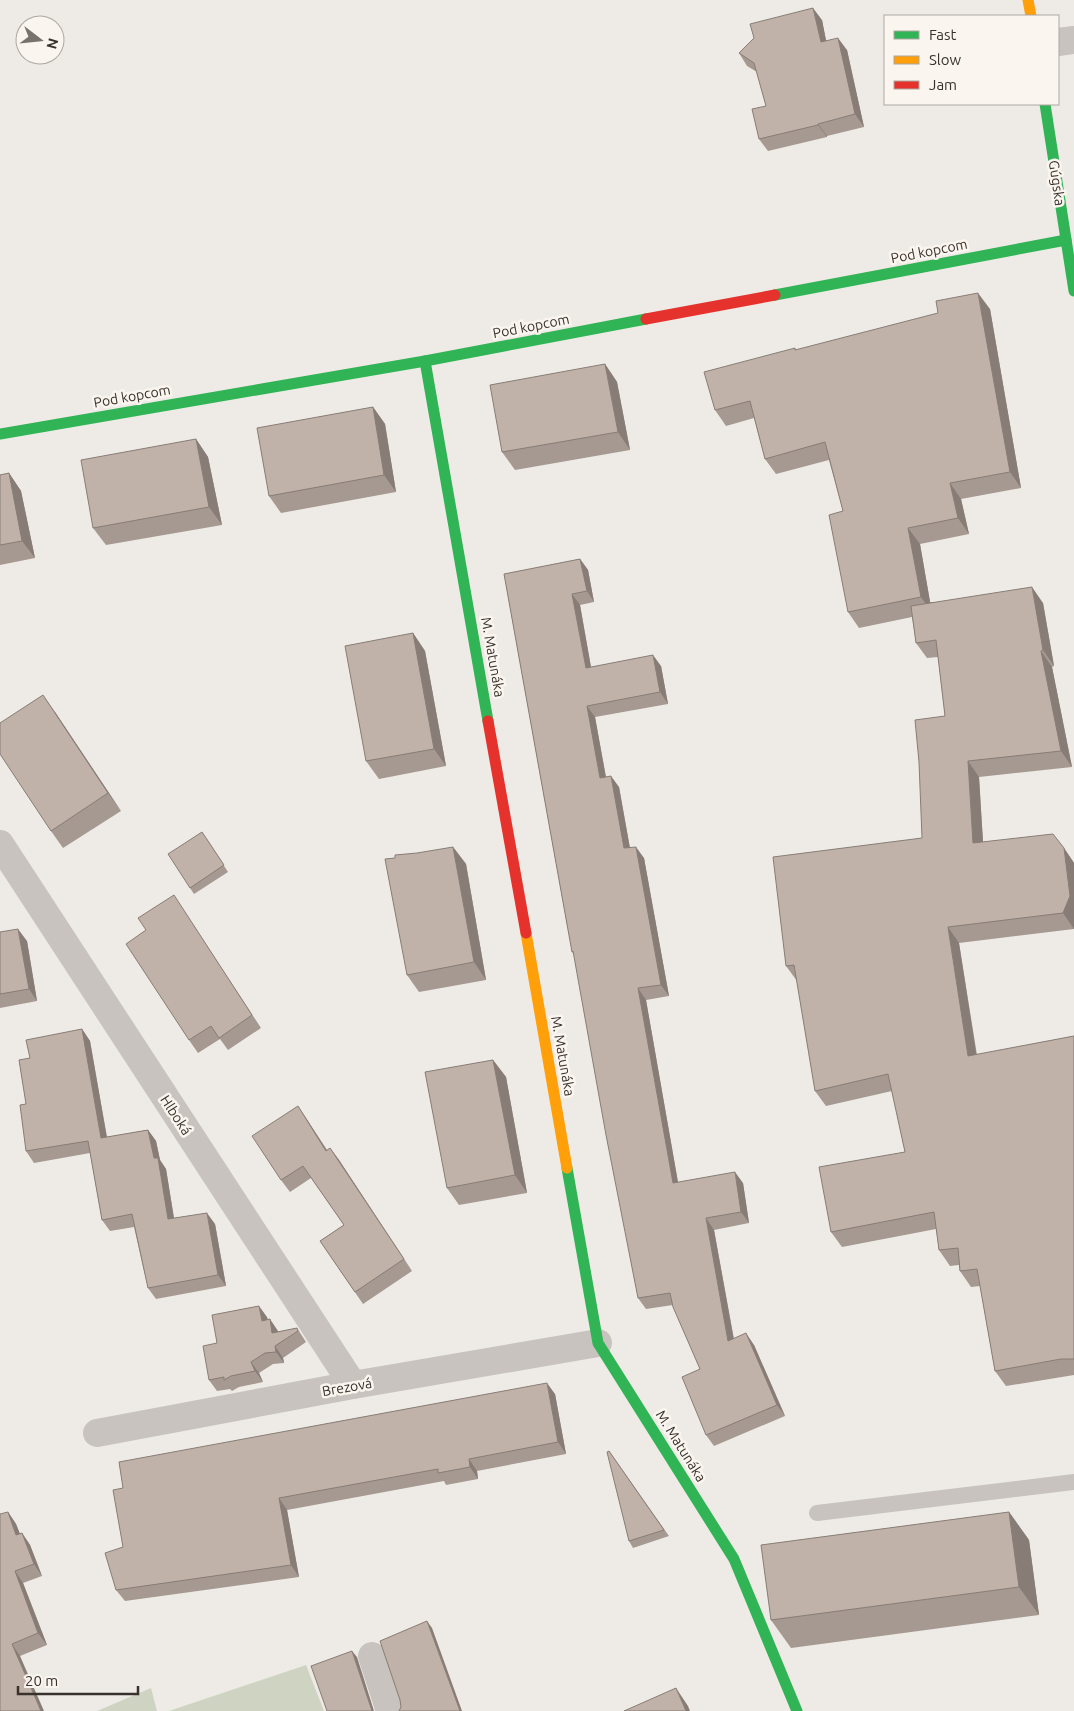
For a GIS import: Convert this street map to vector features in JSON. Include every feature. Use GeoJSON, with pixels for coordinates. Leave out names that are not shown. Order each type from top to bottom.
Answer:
{"type":"FeatureCollection","features":[{"type":"Feature","properties":{"kind":"street"},"geometry":{"type":"LineString","coordinates":[[1028,0],[1031,15]]}},
{"type":"Feature","properties":{"kind":"street"},"geometry":{"type":"LineString","coordinates":[[1059,42],[1074,40]]}},
{"type":"Feature","properties":{"kind":"street","name":"Gúgska"},"geometry":{"type":"LineString","coordinates":[[1045,105],[1074,291]]}},
{"type":"Feature","properties":{"kind":"street","name":"Pod kopcom"},"geometry":{"type":"LineString","coordinates":[[0,434],[425,361],[1066,240]]}},
{"type":"Feature","properties":{"kind":"street","name":"M. Matunáka"},"geometry":{"type":"LineString","coordinates":[[425,361],[598,1343],[734,1559],[797,1711]]}},
{"type":"Feature","properties":{"kind":"street","name":"Hlboká"},"geometry":{"type":"LineString","coordinates":[[0,844],[352,1385]]}},
{"type":"Feature","properties":{"kind":"street","name":"Brezová"},"geometry":{"type":"LineString","coordinates":[[97,1433],[352,1385],[598,1343]]}},
{"type":"Feature","properties":{"kind":"street"},"geometry":{"type":"LineString","coordinates":[[372,1656],[390,1711]]}},
{"type":"Feature","properties":{"kind":"lane"},"geometry":{"type":"LineString","coordinates":[[817,1512],[1074,1482]]}},
{"type":"Feature","properties":{"kind":"green space"},"geometry":{"type":"Polygon","coordinates":[[[306,1665],[324,1711],[169,1711],[306,1665]]]}},
{"type":"Feature","properties":{"kind":"green space"},"geometry":{"type":"Polygon","coordinates":[[[151,1688],[157,1711],[97,1711],[151,1688]]]}},
{"type":"Feature","properties":{"kind":"building"},"geometry":{"type":"Polygon","coordinates":[[[813,8],[821,42],[838,38],[855,114],[759,139],[752,109],[766,106],[754,63],[739,53],[754,38],[750,24],[813,8]]]}},
{"type":"Feature","properties":{"kind":"building"},"geometry":{"type":"Polygon","coordinates":[[[978,293],[1010,472],[950,483],[958,518],[908,528],[921,597],[848,612],[829,515],[843,511],[825,442],[765,459],[750,401],[715,410],[704,372],[938,313],[936,301],[978,293]]]}},
{"type":"Feature","properties":{"kind":"building"},"geometry":{"type":"Polygon","coordinates":[[[605,364],[618,432],[502,452],[490,385],[605,364]]]}},
{"type":"Feature","properties":{"kind":"building"},"geometry":{"type":"Polygon","coordinates":[[[373,407],[384,475],[269,496],[257,428],[373,407]]]}},
{"type":"Feature","properties":{"kind":"building"},"geometry":{"type":"Polygon","coordinates":[[[196,439],[209,507],[93,528],[81,460],[196,439]]]}},
{"type":"Feature","properties":{"kind":"building"},"geometry":{"type":"Polygon","coordinates":[[[9,473],[22,541],[0,545],[0,475],[9,473]]]}},
{"type":"Feature","properties":{"kind":"building"},"geometry":{"type":"Polygon","coordinates":[[[580,559],[587,591],[572,594],[586,668],[653,655],[660,692],[587,706],[600,778],[611,776],[624,848],[636,847],[661,985],[638,988],[673,1183],[735,1172],[741,1212],[706,1218],[728,1341],[746,1333],[777,1405],[706,1435],[682,1377],[700,1369],[673,1307],[670,1293],[638,1298],[572,952],[504,574],[580,559]]]}},
{"type":"Feature","properties":{"kind":"building"},"geometry":{"type":"Polygon","coordinates":[[[1032,587],[1043,650],[1041,651],[1061,751],[968,761],[973,843],[1053,834],[1064,848],[1070,896],[1063,913],[948,927],[968,1056],[1074,1036],[1074,1359],[1061,1359],[995,1371],[977,1269],[960,1271],[958,1248],[939,1250],[934,1212],[831,1232],[819,1167],[905,1152],[888,1074],[815,1091],[794,965],[786,966],[773,857],[922,838],[919,762],[915,720],[945,716],[936,640],[916,643],[911,606],[1032,587]]]}},
{"type":"Feature","properties":{"kind":"building"},"geometry":{"type":"Polygon","coordinates":[[[413,633],[434,749],[366,761],[345,646],[413,633]]]}},
{"type":"Feature","properties":{"kind":"building"},"geometry":{"type":"Polygon","coordinates":[[[43,695],[108,793],[51,831],[0,754],[0,723],[43,695]]]}},
{"type":"Feature","properties":{"kind":"building"},"geometry":{"type":"Polygon","coordinates":[[[202,832],[224,865],[190,888],[168,854],[202,832]]]}},
{"type":"Feature","properties":{"kind":"building"},"geometry":{"type":"Polygon","coordinates":[[[453,847],[474,962],[407,975],[385,859],[395,858],[395,855],[453,847]]]}},
{"type":"Feature","properties":{"kind":"building"},"geometry":{"type":"Polygon","coordinates":[[[174,895],[252,1015],[219,1038],[211,1026],[189,1040],[126,944],[146,930],[138,918],[174,895]]]}},
{"type":"Feature","properties":{"kind":"building"},"geometry":{"type":"Polygon","coordinates":[[[18,929],[29,989],[0,994],[0,932],[18,929]]]}},
{"type":"Feature","properties":{"kind":"building"},"geometry":{"type":"Polygon","coordinates":[[[82,1029],[101,1138],[148,1130],[154,1158],[158,1158],[168,1219],[207,1213],[218,1275],[148,1288],[132,1214],[102,1220],[88,1141],[26,1151],[20,1105],[26,1104],[19,1060],[30,1058],[26,1040],[82,1029]]]}},
{"type":"Feature","properties":{"kind":"building"},"geometry":{"type":"Polygon","coordinates":[[[493,1060],[515,1175],[447,1188],[425,1072],[493,1060]]]}},
{"type":"Feature","properties":{"kind":"building"},"geometry":{"type":"Polygon","coordinates":[[[298,1106],[326,1151],[330,1148],[404,1259],[355,1292],[320,1241],[344,1225],[303,1166],[281,1180],[252,1136],[298,1106]]]}},
{"type":"Feature","properties":{"kind":"building"},"geometry":{"type":"Polygon","coordinates":[[[259,1306],[262,1321],[270,1319],[272,1333],[297,1328],[298,1331],[275,1346],[276,1352],[265,1353],[251,1362],[255,1371],[231,1376],[224,1380],[224,1377],[209,1380],[203,1346],[217,1343],[212,1315],[259,1306]]]}},
{"type":"Feature","properties":{"kind":"building"},"geometry":{"type":"Polygon","coordinates":[[[547,1383],[558,1442],[469,1459],[470,1467],[438,1473],[438,1469],[279,1498],[291,1565],[116,1590],[105,1553],[123,1547],[113,1490],[123,1488],[119,1462],[547,1383]]]}},
{"type":"Feature","properties":{"kind":"building"},"geometry":{"type":"Polygon","coordinates":[[[609,1451],[664,1530],[629,1541],[607,1452],[609,1451]]]}},
{"type":"Feature","properties":{"kind":"building"},"geometry":{"type":"Polygon","coordinates":[[[8,1512],[16,1535],[22,1533],[34,1564],[15,1571],[38,1633],[12,1644],[41,1711],[0,1711],[0,1514],[8,1512]]]}},
{"type":"Feature","properties":{"kind":"building"},"geometry":{"type":"Polygon","coordinates":[[[1009,1512],[1019,1587],[771,1620],[761,1545],[1009,1512]]]}},
{"type":"Feature","properties":{"kind":"building"},"geometry":{"type":"Polygon","coordinates":[[[427,1621],[460,1711],[399,1711],[401,1707],[400,1700],[380,1641],[427,1621]]]}},
{"type":"Feature","properties":{"kind":"building"},"geometry":{"type":"Polygon","coordinates":[[[352,1651],[372,1711],[327,1711],[311,1666],[352,1651]]]}},
{"type":"Feature","properties":{"kind":"building"},"geometry":{"type":"Polygon","coordinates":[[[676,1688],[686,1711],[624,1711],[676,1688]]]}},
{"type":"Feature","properties":{"kind":"traffic: fast"},"geometry":{"type":"LineString","coordinates":[[1045,105],[1074,291]]}},
{"type":"Feature","properties":{"kind":"traffic: fast"},"geometry":{"type":"LineString","coordinates":[[775,295],[1066,240]]}},
{"type":"Feature","properties":{"kind":"traffic: fast"},"geometry":{"type":"LineString","coordinates":[[0,434],[425,361],[646,319]]}},
{"type":"Feature","properties":{"kind":"traffic: fast"},"geometry":{"type":"LineString","coordinates":[[425,361],[488,721]]}},
{"type":"Feature","properties":{"kind":"traffic: fast"},"geometry":{"type":"LineString","coordinates":[[567,1168],[598,1343],[734,1559],[797,1711]]}},
{"type":"Feature","properties":{"kind":"traffic: slow"},"geometry":{"type":"LineString","coordinates":[[1028,0],[1031,15]]}},
{"type":"Feature","properties":{"kind":"traffic: slow"},"geometry":{"type":"LineString","coordinates":[[526,933],[567,1168]]}},
{"type":"Feature","properties":{"kind":"traffic: jam"},"geometry":{"type":"LineString","coordinates":[[646,319],[775,295]]}},
{"type":"Feature","properties":{"kind":"traffic: jam"},"geometry":{"type":"LineString","coordinates":[[488,721],[526,933]]}}]}
